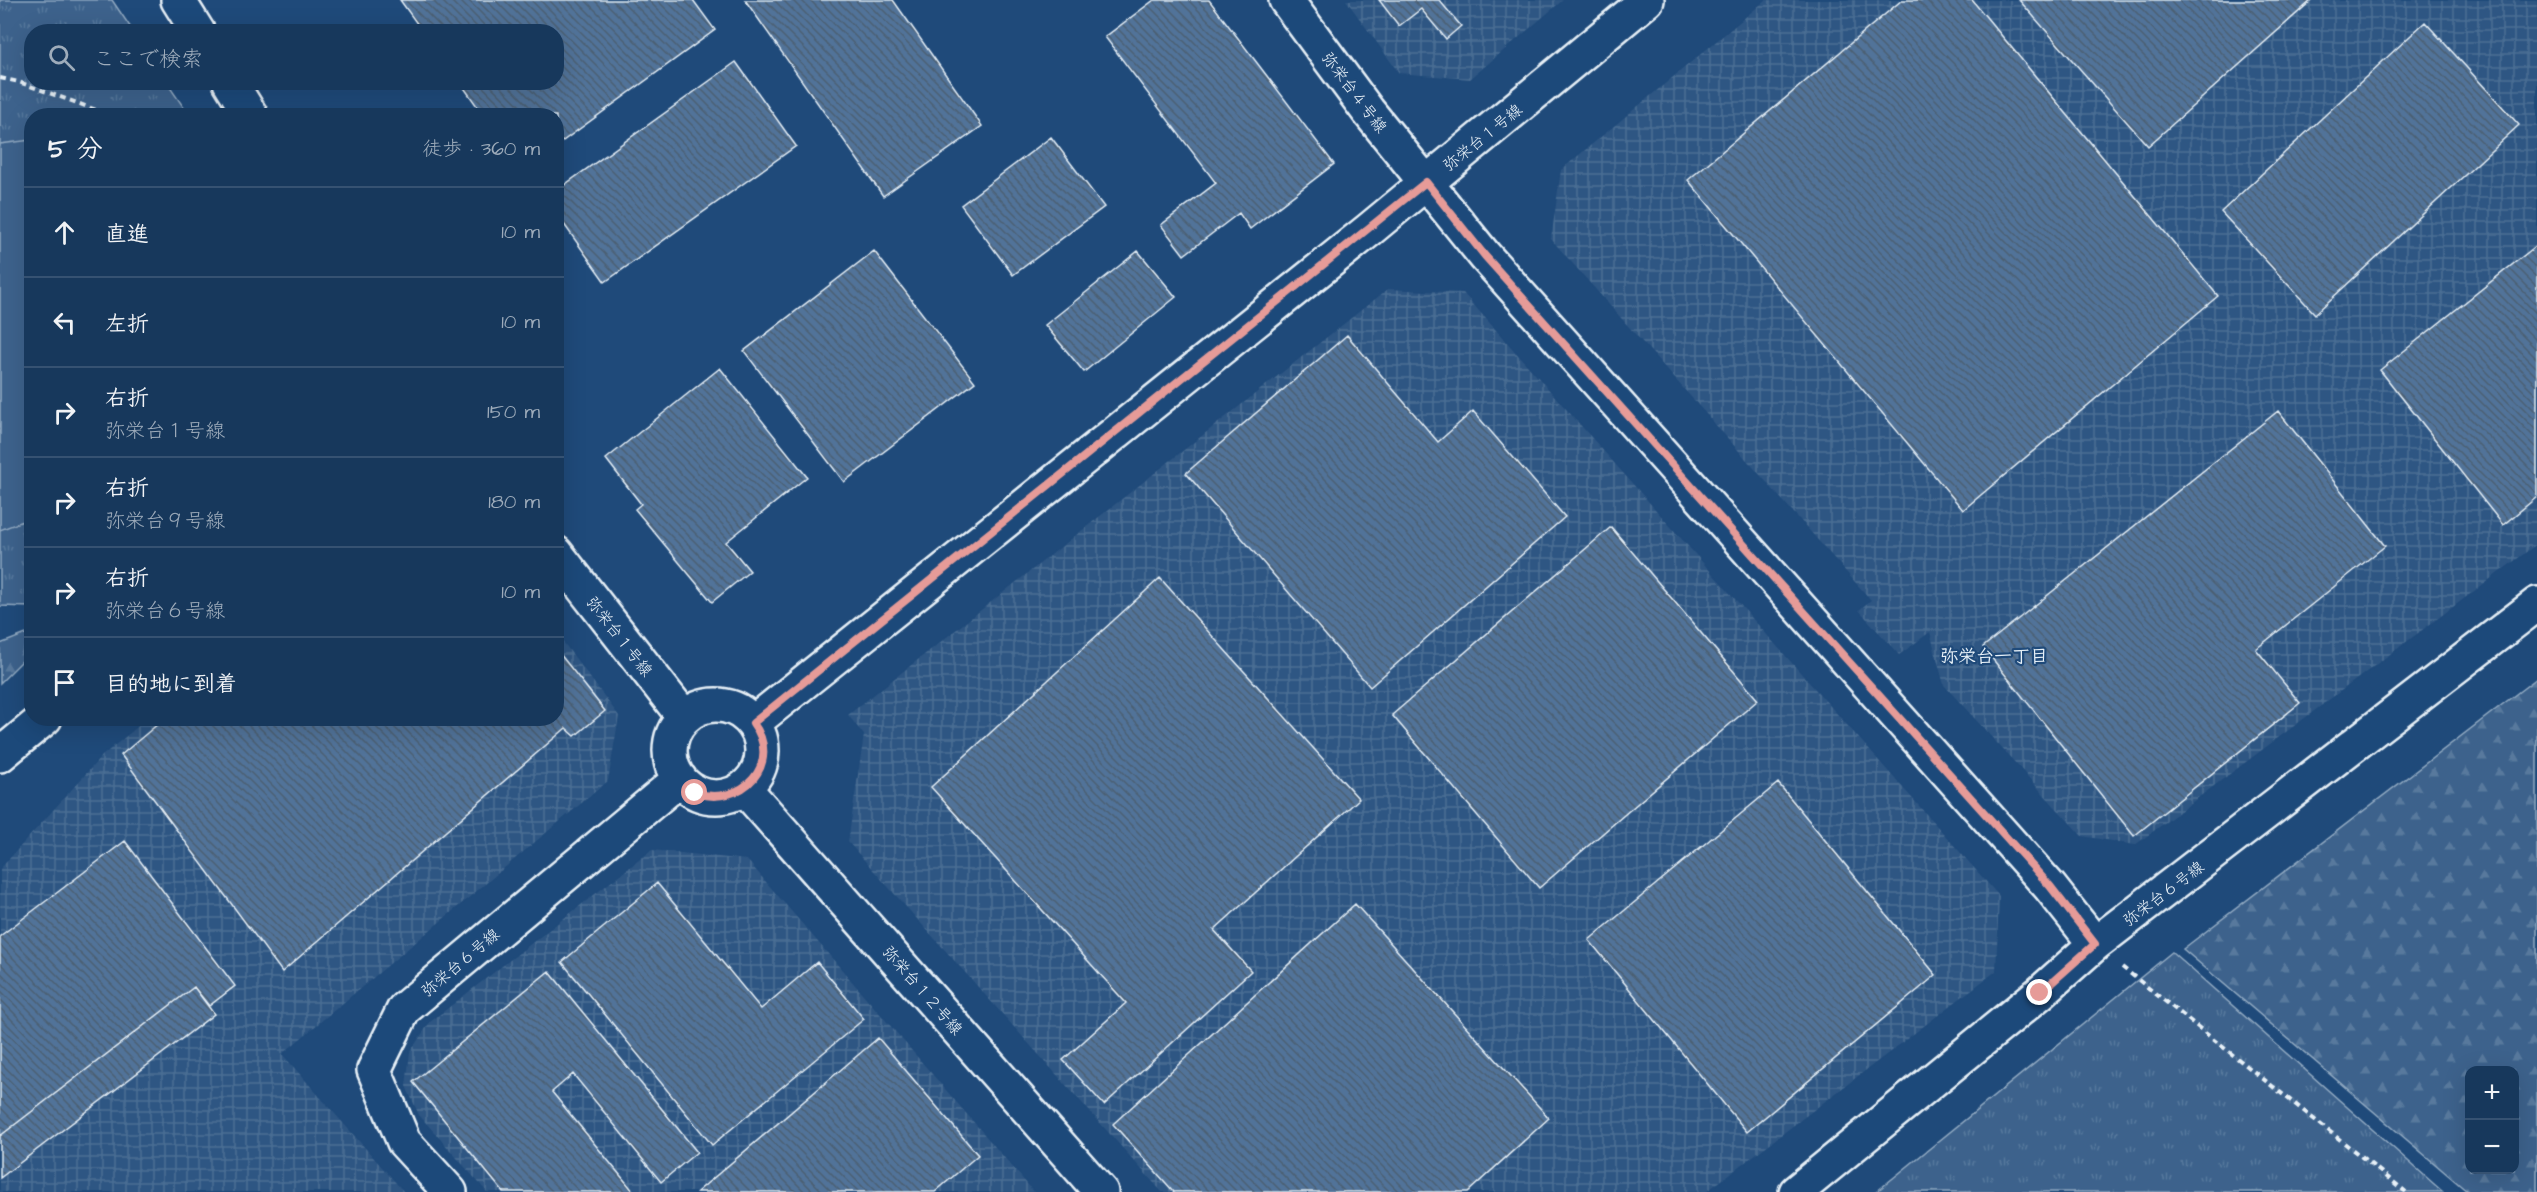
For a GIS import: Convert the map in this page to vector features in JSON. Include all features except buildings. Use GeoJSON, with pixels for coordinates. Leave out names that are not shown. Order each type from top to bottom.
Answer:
{"type":"FeatureCollection","features":[{"type":"Feature","properties":{"kind":"street"},"geometry":{"type":"LineString","coordinates":[[178,0],[193,24]]}},
{"type":"Feature","properties":{"kind":"street","name":"弥栄台４号線"},"geometry":{"type":"LineString","coordinates":[[1286,0],[1368,111],[1485,256],[2050,886],[2095,944]]}},
{"type":"Feature","properties":{"kind":"street","name":"弥栄台１号線"},"geometry":{"type":"LineString","coordinates":[[753,723],[1426,182],[1647,0]]}},
{"type":"Feature","properties":{"kind":"street"},"geometry":{"type":"LineString","coordinates":[[235,90],[246,108]]}},
{"type":"Feature","properties":{"kind":"street","name":"弥栄台１号線"},"geometry":{"type":"LineString","coordinates":[[564,563],[684,717]]}},
{"type":"Feature","properties":{"kind":"street","name":"弥栄台６号線"},"geometry":{"type":"LineString","coordinates":[[1796,1192],[2040,993],[2095,944],[2537,604]]}},
{"type":"Feature","properties":{"kind":"street"},"geometry":{"type":"LineString","coordinates":[[718,704],[733,707],[753,723],[761,741],[762,757],[758,771],[744,788],[722,797],[708,797],[695,793],[680,779],[670,760],[669,746],[673,733],[684,717],[703,706],[718,704]]}},
{"type":"Feature","properties":{"kind":"street"},"geometry":{"type":"LineString","coordinates":[[0,755],[35,726]]}},
{"type":"Feature","properties":{"kind":"street","name":"弥栄台６号線"},"geometry":{"type":"LineString","coordinates":[[450,1192],[404,1142],[374,1070],[404,1010],[680,779]]}},
{"type":"Feature","properties":{"kind":"street","name":"弥栄台１２号線"},"geometry":{"type":"LineString","coordinates":[[744,788],[1101,1192]]}},
{"type":"Feature","properties":{"kind":"path"},"geometry":{"type":"LineString","coordinates":[[0,78],[24,84]]}},
{"type":"Feature","properties":{"kind":"path"},"geometry":{"type":"LineString","coordinates":[[41,90],[90,108]]}},
{"type":"Feature","properties":{"kind":"path"},"geometry":{"type":"LineString","coordinates":[[2095,944],[2406,1192]]}},
{"type":"Feature","properties":{"kind":"shaded area"},"geometry":{"type":"Polygon","coordinates":[[[1346,0],[1563,0],[1470,79],[1399,73],[1346,0]]]}},
{"type":"Feature","properties":{"kind":"shaded area"},"geometry":{"type":"Polygon","coordinates":[[[1766,0],[2537,0],[2537,544],[2135,845],[2082,836],[1944,685],[1930,632],[1899,655],[1859,610],[1871,600],[1551,239],[1561,170],[1766,0]]]}},
{"type":"Feature","properties":{"kind":"shaded area"},"geometry":{"type":"Polygon","coordinates":[[[1388,289],[1463,293],[1999,896],[1996,971],[1706,1192],[1162,1192],[848,842],[864,735],[848,715],[1388,289]]]}},
{"type":"Feature","properties":{"kind":"shaded area"},"geometry":{"type":"Polygon","coordinates":[[[564,643],[619,716],[608,781],[282,1054],[404,1192],[0,1192],[0,869],[102,756],[138,726],[564,726],[564,643]]]}},
{"type":"Feature","properties":{"kind":"shaded area"},"geometry":{"type":"Polygon","coordinates":[[[652,850],[747,860],[1034,1192],[487,1192],[419,1115],[406,1086],[410,1052],[430,1022],[652,850]]]}},
{"type":"Feature","properties":{"kind":"green space"},"geometry":{"type":"Polygon","coordinates":[[[0,0],[112,0],[128,24],[24,24],[24,90],[172,90],[184,108],[24,108],[24,607],[0,606],[0,0]]]}},
{"type":"Feature","properties":{"kind":"green space"},"geometry":{"type":"Polygon","coordinates":[[[24,141],[24,521],[0,530],[0,144],[24,141]]]}},
{"type":"Feature","properties":{"kind":"green space"},"geometry":{"type":"Polygon","coordinates":[[[24,635],[24,659],[0,683],[0,644],[24,635]]]}},
{"type":"Feature","properties":{"kind":"green space"},"geometry":{"type":"Polygon","coordinates":[[[2537,678],[2537,1192],[2468,1192],[2183,949],[2537,678]]]}},
{"type":"Feature","properties":{"kind":"green space"},"geometry":{"type":"Polygon","coordinates":[[[2172,952],[2443,1192],[1876,1192],[2172,952]]]}},
{"type":"Feature","properties":{"kind":"district","name":"弥栄台一丁目"},"geometry":{"type":"Point","coordinates":[1994,656]}},
{"type":"Feature","properties":{"kind":"route"},"geometry":{"type":"LineString","coordinates":[[695,793],[708,797],[722,797],[736,793],[749,784],[758,771],[762,757],[761,741],[753,723],[1426,182],[1485,256],[2050,886],[2095,944],[2040,993]]}}]}
